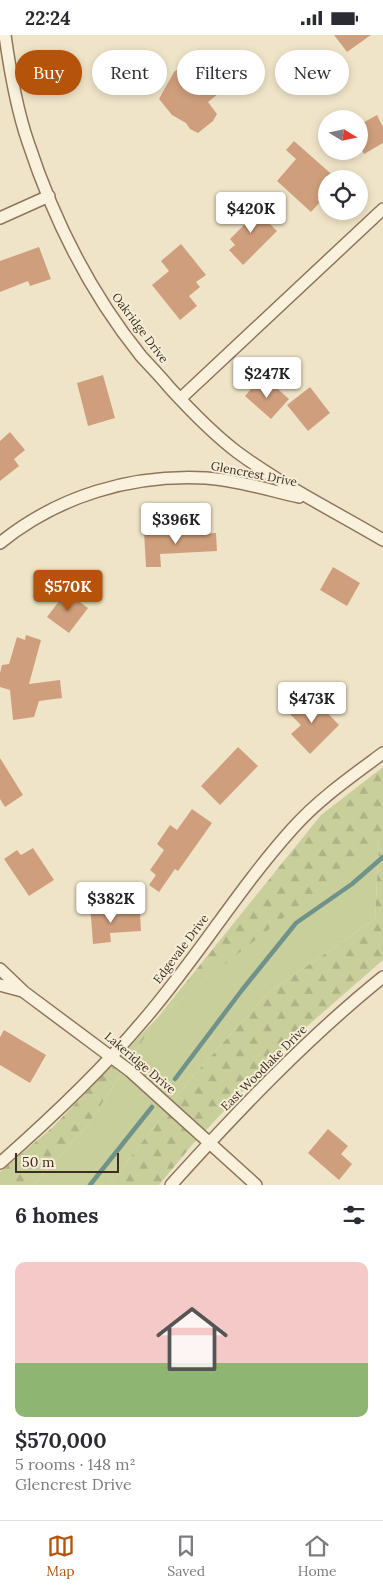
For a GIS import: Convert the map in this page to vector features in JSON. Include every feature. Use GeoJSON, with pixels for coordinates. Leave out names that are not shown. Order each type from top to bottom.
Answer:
{"type":"FeatureCollection","features":[{"type":"Feature","properties":{"kind":"street","name":"Oakridge Drive"},"geometry":{"type":"LineString","coordinates":[[5,35],[13,87],[20,115],[28,142],[49,196],[78,259],[107,307],[140,355],[206,427],[236,451],[308,499],[383,540]]}},
{"type":"Feature","properties":{"kind":"street"},"geometry":{"type":"LineString","coordinates":[[0,218],[49,196]]}},
{"type":"Feature","properties":{"kind":"street"},"geometry":{"type":"LineString","coordinates":[[180,399],[383,209]]}},
{"type":"Feature","properties":{"kind":"street","name":"Glencrest Drive"},"geometry":{"type":"LineString","coordinates":[[0,543],[30,522],[64,504],[114,485],[145,480],[206,479],[233,482],[308,499]]}},
{"type":"Feature","properties":{"kind":"street","name":"Edgevale Drive"},"geometry":{"type":"LineString","coordinates":[[0,1163],[45,1123],[112,1056],[143,1021],[224,916],[249,879],[294,826],[337,787],[383,753]]}},
{"type":"Feature","properties":{"kind":"street","name":"Lakeridge Drive"},"geometry":{"type":"LineString","coordinates":[[0,969],[24,992],[130,1071],[256,1185]]}},
{"type":"Feature","properties":{"kind":"street","name":"East Woodlake Drive"},"geometry":{"type":"LineString","coordinates":[[171,1185],[262,1088],[356,999],[383,977]]}},
{"type":"Feature","properties":{"kind":"street"},"geometry":{"type":"LineString","coordinates":[[0,985],[24,992]]}},
{"type":"Feature","properties":{"kind":"green space"},"geometry":{"type":"Polygon","coordinates":[[[383,767],[383,960],[289,1042],[192,1145],[159,1185],[109,1185],[193,1076],[268,993],[375,919],[379,842],[158,1017],[321,815],[383,767]]]}},
{"type":"Feature","properties":{"kind":"green space"},"geometry":{"type":"Polygon","coordinates":[[[379,841],[375,919],[268,993],[193,1076],[109,1185],[33,1185],[88,1125],[158,1017],[379,841]]]}},
{"type":"Feature","properties":{"kind":"green space"},"geometry":{"type":"Polygon","coordinates":[[[158,1017],[88,1125],[33,1185],[0,1185],[0,1172],[53,1127],[158,1017]]]}},
{"type":"Feature","properties":{"kind":"building"},"geometry":{"type":"Polygon","coordinates":[[[334,35],[371,35],[349,51],[345,50],[334,35]]]}},
{"type":"Feature","properties":{"kind":"building"},"geometry":{"type":"Polygon","coordinates":[[[177,70],[177,95],[217,95],[208,102],[217,114],[213,121],[198,133],[172,115],[159,99],[161,95],[167,95],[167,85],[177,70]]]}},
{"type":"Feature","properties":{"kind":"building"},"geometry":{"type":"Polygon","coordinates":[[[377,115],[383,127],[383,143],[368,152],[368,120],[377,115]]]}},
{"type":"Feature","properties":{"kind":"building"},"geometry":{"type":"Polygon","coordinates":[[[294,141],[327,170],[318,170],[318,204],[311,212],[277,181],[296,159],[286,150],[294,141]]]}},
{"type":"Feature","properties":{"kind":"building"},"geometry":{"type":"Polygon","coordinates":[[[248,202],[277,231],[243,265],[229,250],[235,245],[230,239],[246,223],[236,214],[248,202]]]}},
{"type":"Feature","properties":{"kind":"building"},"geometry":{"type":"Polygon","coordinates":[[[181,244],[206,275],[196,282],[200,287],[189,296],[197,306],[180,320],[152,285],[169,271],[161,261],[181,244]]]}},
{"type":"Feature","properties":{"kind":"building"},"geometry":{"type":"Polygon","coordinates":[[[39,247],[51,279],[30,286],[28,281],[0,292],[0,261],[39,247]]]}},
{"type":"Feature","properties":{"kind":"building"},"geometry":{"type":"Polygon","coordinates":[[[103,375],[115,418],[88,426],[77,383],[103,375]]]}},
{"type":"Feature","properties":{"kind":"building"},"geometry":{"type":"Polygon","coordinates":[[[257,382],[267,390],[272,384],[289,399],[271,419],[245,396],[257,382]]]}},
{"type":"Feature","properties":{"kind":"building"},"geometry":{"type":"Polygon","coordinates":[[[310,387],[330,413],[308,431],[287,405],[310,387]]]}},
{"type":"Feature","properties":{"kind":"building"},"geometry":{"type":"Polygon","coordinates":[[[10,432],[25,450],[14,459],[19,466],[0,481],[0,441],[10,432]]]}},
{"type":"Feature","properties":{"kind":"building"},"geometry":{"type":"Polygon","coordinates":[[[185,530],[185,535],[216,533],[217,551],[160,554],[161,567],[146,567],[144,532],[185,530]]]}},
{"type":"Feature","properties":{"kind":"building"},"geometry":{"type":"Polygon","coordinates":[[[333,567],[360,583],[347,606],[320,590],[333,567]]]}},
{"type":"Feature","properties":{"kind":"building"},"geometry":{"type":"Polygon","coordinates":[[[66,592],[88,608],[69,633],[47,617],[66,592]]]}},
{"type":"Feature","properties":{"kind":"building"},"geometry":{"type":"Polygon","coordinates":[[[26,635],[41,640],[29,684],[60,680],[62,698],[39,701],[34,717],[13,720],[10,690],[0,687],[0,673],[2,665],[9,664],[17,637],[25,640],[26,635]]]}},
{"type":"Feature","properties":{"kind":"building"},"geometry":{"type":"Polygon","coordinates":[[[310,695],[339,725],[310,754],[291,734],[301,725],[290,714],[310,695]]]}},
{"type":"Feature","properties":{"kind":"building"},"geometry":{"type":"Polygon","coordinates":[[[238,747],[258,766],[220,805],[201,786],[238,747]]]}},
{"type":"Feature","properties":{"kind":"building"},"geometry":{"type":"Polygon","coordinates":[[[0,758],[23,795],[5,807],[0,799],[0,758]]]}},
{"type":"Feature","properties":{"kind":"building"},"geometry":{"type":"Polygon","coordinates":[[[192,809],[212,823],[178,871],[175,869],[159,892],[149,885],[156,875],[150,870],[164,850],[157,844],[170,825],[177,830],[192,809]]]}},
{"type":"Feature","properties":{"kind":"building"},"geometry":{"type":"Polygon","coordinates":[[[33,848],[54,880],[29,896],[4,859],[17,850],[21,855],[33,848]]]}},
{"type":"Feature","properties":{"kind":"building"},"geometry":{"type":"Polygon","coordinates":[[[105,903],[105,915],[140,913],[141,931],[110,933],[111,942],[93,944],[90,904],[105,903]]]}},
{"type":"Feature","properties":{"kind":"building"},"geometry":{"type":"Polygon","coordinates":[[[4,1030],[46,1055],[30,1083],[0,1065],[0,1037],[4,1030]]]}},
{"type":"Feature","properties":{"kind":"building"},"geometry":{"type":"Polygon","coordinates":[[[328,1129],[348,1146],[341,1154],[352,1164],[339,1180],[308,1153],[328,1129]]]}},
{"type":"Feature","properties":{"kind":"waterway"},"geometry":{"type":"LineString","coordinates":[[175,1079],[242,990],[296,923],[352,884],[383,857]]}},
{"type":"Feature","properties":{"kind":"waterway"},"geometry":{"type":"LineString","coordinates":[[90,1185],[152,1107]]}}]}
